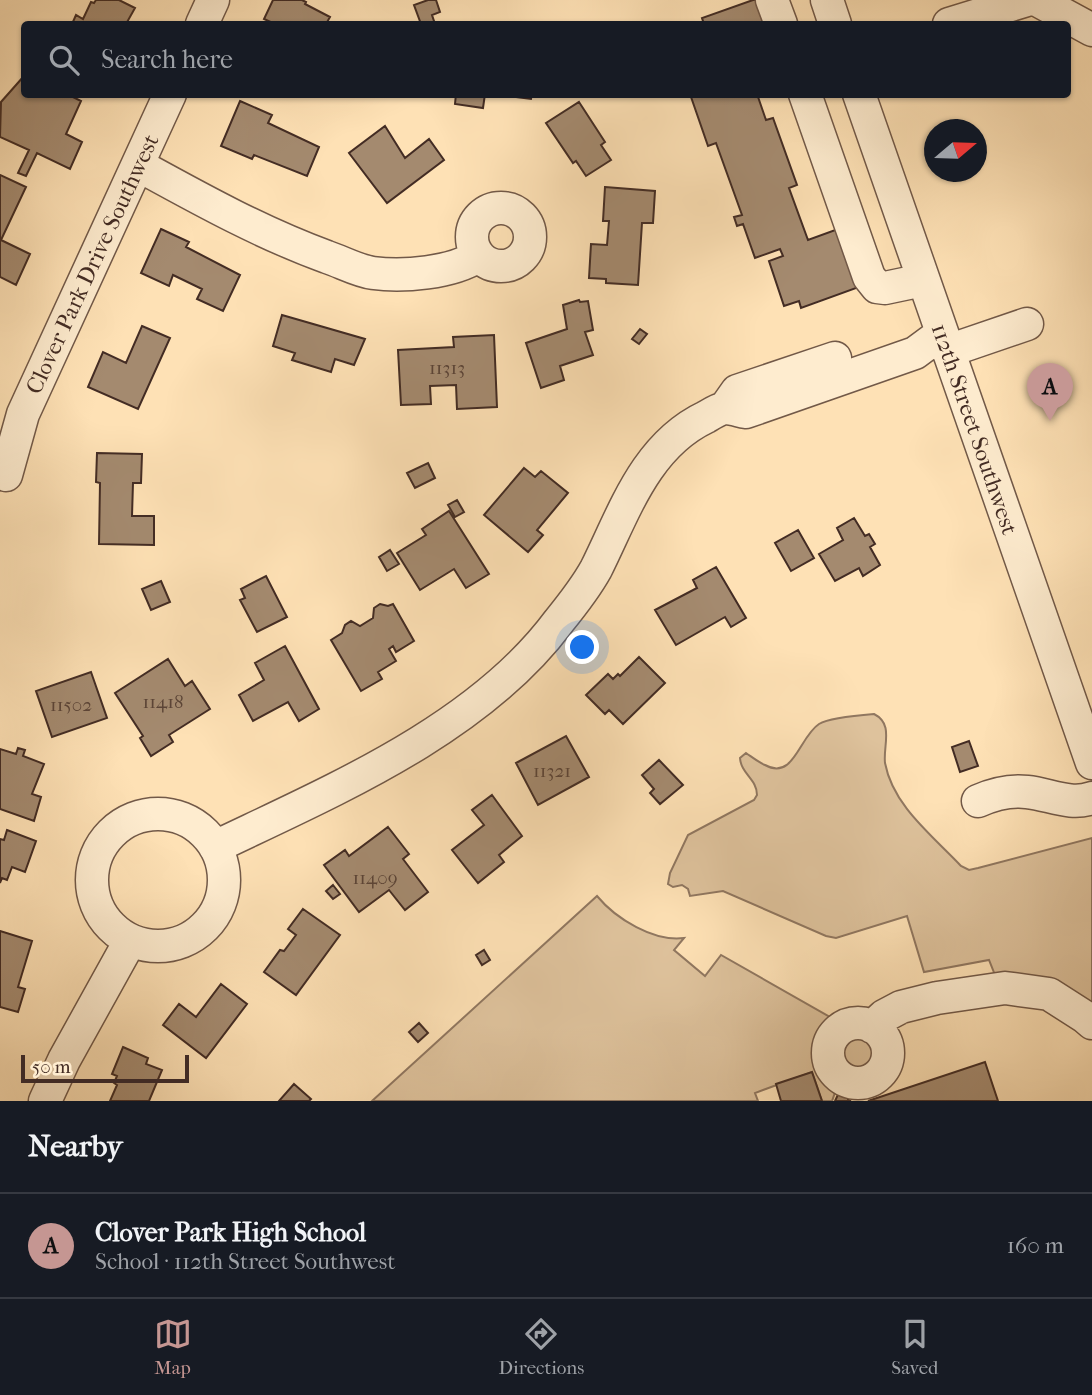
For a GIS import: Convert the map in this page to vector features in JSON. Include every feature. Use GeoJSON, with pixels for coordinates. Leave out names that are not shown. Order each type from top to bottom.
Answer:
{"type":"FeatureCollection","features":[{"type":"Feature","properties":{"kind":"street"},"geometry":{"type":"LineString","coordinates":[[203,21],[213,0]]}},
{"type":"Feature","properties":{"kind":"street"},"geometry":{"type":"LineString","coordinates":[[772,0],[780,21]]}},
{"type":"Feature","properties":{"kind":"street"},"geometry":{"type":"LineString","coordinates":[[827,0],[834,21]]}},
{"type":"Feature","properties":{"kind":"street"},"geometry":{"type":"LineString","coordinates":[[953,18],[1027,0]]}},
{"type":"Feature","properties":{"kind":"street"},"geometry":{"type":"LineString","coordinates":[[1037,0],[1092,30]]}},
{"type":"Feature","properties":{"kind":"street","name":"Clover Park Drive Southwest"},"geometry":{"type":"LineString","coordinates":[[6,475],[23,414],[168,98]]}},
{"type":"Feature","properties":{"kind":"street"},"geometry":{"type":"LineString","coordinates":[[807,98],[869,277],[877,287],[885,288],[923,280]]}},
{"type":"Feature","properties":{"kind":"street","name":"112th Street Southwest"},"geometry":{"type":"LineString","coordinates":[[860,98],[945,342],[1083,710],[1092,763]]}},
{"type":"Feature","properties":{"kind":"street"},"geometry":{"type":"LineString","coordinates":[[138,165],[223,213],[291,244],[371,273],[423,273],[478,256]]}},
{"type":"Feature","properties":{"kind":"street"},"geometry":{"type":"LineString","coordinates":[[215,846],[329,792],[441,729],[483,699],[527,658],[558,623],[594,572],[640,478],[662,449],[692,424],[725,408],[746,412],[945,342],[1027,324]]}},
{"type":"Feature","properties":{"kind":"street"},"geometry":{"type":"LineString","coordinates":[[978,801],[998,793],[1027,792],[1081,802],[1092,799]]}},
{"type":"Feature","properties":{"kind":"street"},"geometry":{"type":"LineString","coordinates":[[159,814],[181,818],[201,829],[215,846],[223,866],[224,887],[219,907],[208,925],[191,938],[172,945],[151,946],[130,941],[113,929],[100,911],[93,889],[94,867],[102,846],[117,829],[136,818],[159,814]]}},
{"type":"Feature","properties":{"kind":"street"},"geometry":{"type":"LineString","coordinates":[[45,1101],[64,1060],[130,941]]}},
{"type":"Feature","properties":{"kind":"street"},"geometry":{"type":"LineString","coordinates":[[872,1027],[884,1016],[901,1007],[937,998],[1005,988],[1049,994],[1092,1023]]}},
{"type":"Feature","properties":{"kind":"shaded area"},"geometry":{"type":"Polygon","coordinates":[[[874,714],[884,723],[886,729],[885,763],[896,793],[905,807],[961,866],[969,870],[1092,838],[1092,1011],[995,975],[989,960],[924,972],[907,916],[836,938],[723,891],[690,896],[688,889],[682,885],[673,887],[668,884],[670,873],[688,835],[754,800],[757,795],[741,764],[740,758],[746,753],[765,765],[783,767],[790,762],[819,724],[837,718],[874,714]]]}},
{"type":"Feature","properties":{"kind":"shaded area"},"geometry":{"type":"Polygon","coordinates":[[[597,896],[614,913],[648,933],[684,938],[674,950],[705,976],[721,955],[837,1021],[826,1046],[823,1063],[830,1078],[838,1084],[832,1101],[822,1101],[812,1072],[755,1093],[758,1101],[372,1101],[597,896]]]}},
{"type":"Feature","properties":{"kind":"shaded area"},"geometry":{"type":"Polygon","coordinates":[[[858,1032],[867,1033],[874,1038],[879,1045],[879,1063],[874,1070],[867,1075],[858,1076],[849,1075],[842,1070],[837,1063],[836,1054],[837,1045],[842,1038],[849,1033],[858,1032]]]}},
{"type":"Feature","properties":{"kind":"building"},"geometry":{"type":"Polygon","coordinates":[[[96,0],[119,0],[135,8],[128,21],[73,21],[76,15],[83,19],[91,2],[96,0]]]}},
{"type":"Feature","properties":{"kind":"building"},"geometry":{"type":"Polygon","coordinates":[[[273,0],[302,0],[330,17],[328,21],[264,19],[273,0]]]}},
{"type":"Feature","properties":{"kind":"building"},"geometry":{"type":"Polygon","coordinates":[[[436,0],[440,12],[432,15],[434,21],[420,21],[414,5],[436,0]]]}},
{"type":"Feature","properties":{"kind":"building"},"geometry":{"type":"Polygon","coordinates":[[[760,0],[767,21],[703,21],[702,18],[760,0]]]}},
{"type":"Feature","properties":{"kind":"building"},"geometry":{"type":"Polygon","coordinates":[[[21,79],[21,98],[75,98],[81,101],[66,134],[82,142],[70,169],[37,153],[26,176],[18,173],[29,150],[0,137],[1,102],[21,79]]]}},
{"type":"Feature","properties":{"kind":"building"},"geometry":{"type":"Polygon","coordinates":[[[456,98],[484,98],[483,108],[455,104],[456,98]]]}},
{"type":"Feature","properties":{"kind":"building"},"geometry":{"type":"Polygon","coordinates":[[[691,98],[758,98],[766,120],[773,118],[797,185],[789,188],[808,240],[838,229],[859,287],[801,308],[799,301],[784,306],[769,261],[783,256],[780,249],[755,258],[743,224],[737,226],[734,217],[742,215],[716,143],[708,146],[691,98]]]}},
{"type":"Feature","properties":{"kind":"building"},"geometry":{"type":"Polygon","coordinates":[[[240,101],[272,115],[268,123],[319,147],[307,176],[254,155],[252,159],[221,146],[240,101]]]}},
{"type":"Feature","properties":{"kind":"building"},"geometry":{"type":"Polygon","coordinates":[[[579,102],[605,142],[601,145],[611,160],[586,176],[576,161],[573,163],[546,123],[579,102]]]}},
{"type":"Feature","properties":{"kind":"building"},"geometry":{"type":"Polygon","coordinates":[[[385,126],[405,158],[429,139],[444,160],[387,203],[349,153],[385,126]]]}},
{"type":"Feature","properties":{"kind":"building"},"geometry":{"type":"Polygon","coordinates":[[[0,175],[26,187],[1,240],[30,254],[16,285],[0,277],[0,175]]]}},
{"type":"Feature","properties":{"kind":"building"},"geometry":{"type":"Polygon","coordinates":[[[605,187],[655,191],[653,223],[642,223],[638,285],[606,283],[606,279],[589,278],[591,244],[607,245],[609,221],[603,221],[605,187]]]}},
{"type":"Feature","properties":{"kind":"building"},"geometry":{"type":"Polygon","coordinates":[[[161,229],[189,242],[186,247],[240,275],[223,311],[197,299],[202,289],[173,275],[169,286],[141,273],[161,229]]]}},
{"type":"Feature","properties":{"kind":"building"},"geometry":{"type":"Polygon","coordinates":[[[579,300],[588,301],[593,330],[585,332],[593,355],[560,366],[564,380],[541,388],[526,343],[567,329],[563,305],[579,300]]]}},
{"type":"Feature","properties":{"kind":"building"},"geometry":{"type":"Polygon","coordinates":[[[282,315],[365,339],[354,365],[335,359],[331,372],[292,360],[295,353],[273,346],[282,315]]]}},
{"type":"Feature","properties":{"kind":"building"},"geometry":{"type":"Polygon","coordinates":[[[142,326],[170,338],[138,409],[88,387],[103,352],[126,363],[142,326]]]}},
{"type":"Feature","properties":{"kind":"building"},"geometry":{"type":"Polygon","coordinates":[[[640,329],[647,334],[639,344],[632,339],[640,329]]]}},
{"type":"Feature","properties":{"kind":"building"},"geometry":{"type":"Polygon","coordinates":[[[494,335],[497,407],[457,409],[456,385],[430,386],[431,404],[401,405],[398,350],[454,347],[453,337],[494,335]]]}},
{"type":"Feature","properties":{"kind":"building"},"geometry":{"type":"Polygon","coordinates":[[[97,453],[142,454],[141,483],[133,483],[132,516],[154,516],[154,545],[99,544],[100,483],[96,482],[97,453]]]}},
{"type":"Feature","properties":{"kind":"building"},"geometry":{"type":"Polygon","coordinates":[[[428,463],[435,478],[415,488],[407,473],[428,463]]]}},
{"type":"Feature","properties":{"kind":"building"},"geometry":{"type":"Polygon","coordinates":[[[524,468],[535,477],[541,471],[568,493],[537,530],[543,535],[528,552],[484,515],[524,468]]]}},
{"type":"Feature","properties":{"kind":"building"},"geometry":{"type":"Polygon","coordinates":[[[457,500],[464,512],[455,517],[448,505],[457,500]]]}},
{"type":"Feature","properties":{"kind":"building"},"geometry":{"type":"Polygon","coordinates":[[[449,511],[489,574],[466,588],[454,569],[420,590],[397,553],[426,535],[422,529],[449,511]]]}},
{"type":"Feature","properties":{"kind":"building"},"geometry":{"type":"Polygon","coordinates":[[[854,518],[865,536],[869,534],[875,544],[870,547],[880,565],[863,576],[859,568],[835,581],[819,554],[843,540],[837,528],[854,518]]]}},
{"type":"Feature","properties":{"kind":"building"},"geometry":{"type":"Polygon","coordinates":[[[798,530],[814,558],[791,571],[775,543],[798,530]]]}},
{"type":"Feature","properties":{"kind":"building"},"geometry":{"type":"Polygon","coordinates":[[[390,550],[399,564],[387,571],[379,557],[390,550]]]}},
{"type":"Feature","properties":{"kind":"building"},"geometry":{"type":"Polygon","coordinates":[[[716,567],[746,618],[731,627],[725,617],[676,645],[655,610],[697,588],[693,580],[716,567]]]}},
{"type":"Feature","properties":{"kind":"building"},"geometry":{"type":"Polygon","coordinates":[[[266,576],[287,617],[257,632],[240,600],[245,598],[241,589],[266,576]]]}},
{"type":"Feature","properties":{"kind":"building"},"geometry":{"type":"Polygon","coordinates":[[[161,581],[170,602],[151,610],[142,589],[161,581]]]}},
{"type":"Feature","properties":{"kind":"building"},"geometry":{"type":"Polygon","coordinates":[[[380,604],[393,604],[414,641],[396,652],[393,646],[389,649],[396,661],[378,672],[382,679],[361,691],[331,640],[342,633],[345,625],[351,621],[360,626],[373,618],[374,608],[380,604]]]}},
{"type":"Feature","properties":{"kind":"building"},"geometry":{"type":"Polygon","coordinates":[[[285,646],[319,709],[299,721],[288,702],[253,721],[239,695],[264,680],[255,663],[285,646]]]}},
{"type":"Feature","properties":{"kind":"building"},"geometry":{"type":"Polygon","coordinates":[[[639,657],[665,683],[623,724],[609,710],[605,714],[586,695],[608,674],[613,679],[618,674],[620,676],[639,657]]]}},
{"type":"Feature","properties":{"kind":"building"},"geometry":{"type":"Polygon","coordinates":[[[168,659],[185,686],[192,681],[210,709],[169,735],[173,742],[151,756],[140,738],[143,736],[115,693],[168,659]]]}},
{"type":"Feature","properties":{"kind":"building"},"geometry":{"type":"Polygon","coordinates":[[[91,672],[107,718],[52,737],[36,691],[91,672]]]}},
{"type":"Feature","properties":{"kind":"building"},"geometry":{"type":"Polygon","coordinates":[[[566,736],[589,777],[538,805],[516,763],[566,736]]]}},
{"type":"Feature","properties":{"kind":"building"},"geometry":{"type":"Polygon","coordinates":[[[969,741],[978,766],[960,772],[952,747],[969,741]]]}},
{"type":"Feature","properties":{"kind":"building"},"geometry":{"type":"Polygon","coordinates":[[[18,748],[25,750],[23,756],[44,764],[32,794],[41,797],[34,821],[0,809],[0,749],[16,754],[18,748]]]}},
{"type":"Feature","properties":{"kind":"building"},"geometry":{"type":"Polygon","coordinates":[[[659,760],[683,785],[660,804],[650,793],[654,789],[642,775],[659,760]]]}},
{"type":"Feature","properties":{"kind":"building"},"geometry":{"type":"Polygon","coordinates":[[[492,795],[522,836],[499,855],[504,862],[478,883],[452,850],[484,825],[472,810],[492,795]]]}},
{"type":"Feature","properties":{"kind":"building"},"geometry":{"type":"Polygon","coordinates":[[[388,827],[409,854],[403,859],[428,892],[405,910],[389,890],[359,912],[324,865],[345,850],[349,856],[388,827]]]}},
{"type":"Feature","properties":{"kind":"building"},"geometry":{"type":"Polygon","coordinates":[[[7,830],[36,841],[25,872],[12,867],[7,880],[2,878],[0,883],[0,839],[4,840],[7,830]]]}},
{"type":"Feature","properties":{"kind":"building"},"geometry":{"type":"Polygon","coordinates":[[[333,885],[340,894],[333,899],[326,891],[333,885]]]}},
{"type":"Feature","properties":{"kind":"building"},"geometry":{"type":"Polygon","coordinates":[[[303,909],[340,935],[296,995],[264,972],[280,950],[284,951],[296,935],[288,929],[303,909]]]}},
{"type":"Feature","properties":{"kind":"building"},"geometry":{"type":"Polygon","coordinates":[[[0,931],[32,941],[18,987],[25,989],[18,1012],[0,1007],[0,931]]]}},
{"type":"Feature","properties":{"kind":"building"},"geometry":{"type":"Polygon","coordinates":[[[484,950],[490,960],[482,965],[476,955],[484,950]]]}},
{"type":"Feature","properties":{"kind":"building"},"geometry":{"type":"Polygon","coordinates":[[[221,984],[247,1004],[206,1058],[163,1025],[179,1004],[196,1017],[221,984]]]}},
{"type":"Feature","properties":{"kind":"building"},"geometry":{"type":"Polygon","coordinates":[[[419,1023],[428,1033],[418,1042],[409,1032],[419,1023]]]}},
{"type":"Feature","properties":{"kind":"building"},"geometry":{"type":"Polygon","coordinates":[[[123,1047],[148,1058],[146,1064],[162,1070],[149,1101],[110,1101],[117,1085],[114,1083],[117,1076],[112,1074],[123,1047]]]}},
{"type":"Feature","properties":{"kind":"building"},"geometry":{"type":"Polygon","coordinates":[[[985,1062],[998,1101],[868,1101],[985,1062]]]}},
{"type":"Feature","properties":{"kind":"building"},"geometry":{"type":"Polygon","coordinates":[[[812,1072],[822,1101],[781,1101],[776,1084],[812,1072]]]}},
{"type":"Feature","properties":{"kind":"building"},"geometry":{"type":"Polygon","coordinates":[[[294,1084],[311,1099],[279,1101],[294,1084]]]}},
{"type":"Feature","properties":{"kind":"building"},"geometry":{"type":"Polygon","coordinates":[[[842,1086],[852,1090],[848,1100],[851,1101],[835,1101],[842,1086]]]}},
{"type":"Feature","properties":{"kind":"place","name":"Clover Park High School"},"geometry":{"type":"Point","coordinates":[1050,421]}}]}
